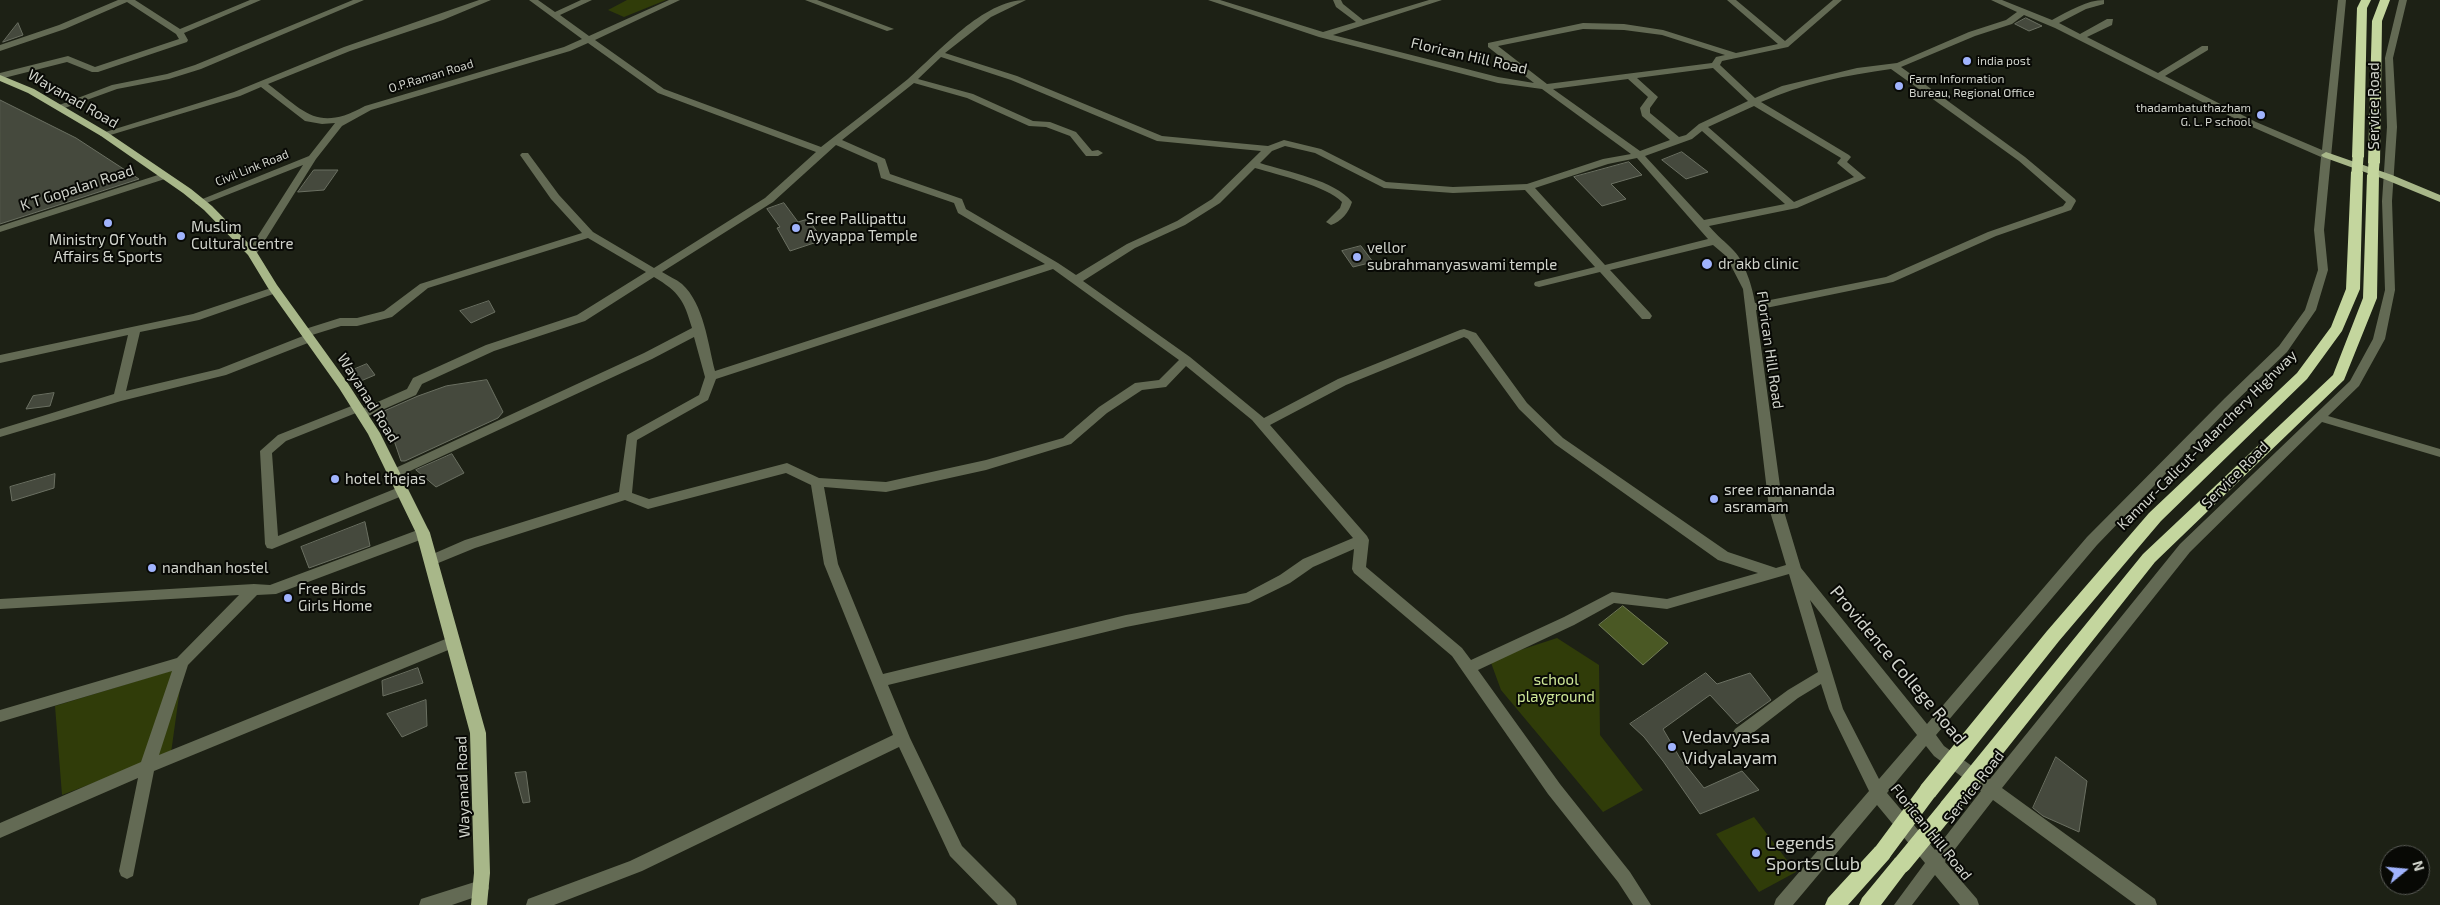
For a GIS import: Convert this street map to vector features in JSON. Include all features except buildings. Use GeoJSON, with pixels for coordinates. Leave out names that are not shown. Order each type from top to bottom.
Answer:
{"type":"FeatureCollection","features":[{"type":"Feature","properties":{"kind":"highway","name":"Kannur-Calicut-Valanchery Highway"},"geometry":{"type":"LineString","coordinates":[[1835,905],[1882,853],[1928,791],[2053,636],[2155,517],[2302,376],[2336,328],[2353,288],[2362,8],[2366,0]]}},
{"type":"Feature","properties":{"kind":"highway"},"geometry":{"type":"LineString","coordinates":[[1869,905],[2149,558],[2339,377],[2370,298],[2378,172],[2377,21],[2385,0]]}},
{"type":"Feature","properties":{"kind":"main road","name":"Wayanad Road"},"geometry":{"type":"LineString","coordinates":[[0,77],[31,92],[104,134],[200,202],[252,253],[275,290],[374,433],[423,533],[478,733],[482,873],[478,905]]}},
{"type":"Feature","properties":{"kind":"main road"},"geometry":{"type":"LineString","coordinates":[[2326,155],[2378,172],[2440,199]]}},
{"type":"Feature","properties":{"kind":"street"},"geometry":{"type":"LineString","coordinates":[[0,48],[62,27],[125,0]]}},
{"type":"Feature","properties":{"kind":"street"},"geometry":{"type":"LineString","coordinates":[[0,77],[68,59],[95,70],[184,40],[179,32],[129,0]]}},
{"type":"Feature","properties":{"kind":"street"},"geometry":{"type":"LineString","coordinates":[[179,32],[256,0]]}},
{"type":"Feature","properties":{"kind":"street"},"geometry":{"type":"LineString","coordinates":[[59,108],[116,87],[169,76],[198,67],[360,0]]}},
{"type":"Feature","properties":{"kind":"street"},"geometry":{"type":"LineString","coordinates":[[104,134],[220,99],[347,49],[487,0]]}},
{"type":"Feature","properties":{"kind":"street"},"geometry":{"type":"LineString","coordinates":[[533,0],[661,91],[808,144],[822,152]]}},
{"type":"Feature","properties":{"kind":"street"},"geometry":{"type":"LineString","coordinates":[[554,15],[588,0]]}},
{"type":"Feature","properties":{"kind":"street","name":"O.P.Raman Road"},"geometry":{"type":"LineString","coordinates":[[252,253],[312,158],[339,124],[368,108],[567,49],[676,0]]}},
{"type":"Feature","properties":{"kind":"street"},"geometry":{"type":"LineString","coordinates":[[809,0],[890,29]]}},
{"type":"Feature","properties":{"kind":"street"},"geometry":{"type":"LineString","coordinates":[[402,491],[272,544],[266,451],[282,438],[412,392],[417,381],[490,348],[581,318],[769,200],[835,141],[912,80],[939,54],[988,16],[1022,0]]}},
{"type":"Feature","properties":{"kind":"street","name":"Florican Hill Road"},"geometry":{"type":"LineString","coordinates":[[1212,0],[1322,35],[1498,80],[1545,87],[1639,155],[1702,224],[1715,241],[1731,254],[1748,289],[1776,508],[1792,568],[1836,710],[1862,764],[1885,804],[1972,905]]}},
{"type":"Feature","properties":{"kind":"street"},"geometry":{"type":"LineString","coordinates":[[1337,0],[1339,5],[1362,23]]}},
{"type":"Feature","properties":{"kind":"street"},"geometry":{"type":"LineString","coordinates":[[1322,35],[1420,2],[1438,0]]}},
{"type":"Feature","properties":{"kind":"street"},"geometry":{"type":"LineString","coordinates":[[1731,0],[1785,45]]}},
{"type":"Feature","properties":{"kind":"street"},"geometry":{"type":"LineString","coordinates":[[1734,55],[1663,33],[1624,27],[1583,26],[1491,44],[1545,87],[1631,77],[1714,65],[1719,59],[1785,45],[1838,0]]}},
{"type":"Feature","properties":{"kind":"street"},"geometry":{"type":"LineString","coordinates":[[1995,0],[2052,24],[2253,124],[2326,155]]}},
{"type":"Feature","properties":{"kind":"street"},"geometry":{"type":"LineString","coordinates":[[2052,24],[2083,7],[2101,2],[2098,0]]}},
{"type":"Feature","properties":{"kind":"street"},"geometry":{"type":"LineString","coordinates":[[1782,905],[2092,541],[2229,401],[2283,349],[2310,310],[2322,270],[2319,230],[2326,155],[2332,120],[2342,0]]}},
{"type":"Feature","properties":{"kind":"street","name":"Service Road"},"geometry":{"type":"LineString","coordinates":[[1902,905],[1991,790],[2185,548],[2294,440],[2320,418],[2355,383],[2379,339],[2390,290],[2378,172],[2392,127],[2389,58],[2403,0]]}},
{"type":"Feature","properties":{"kind":"street"},"geometry":{"type":"LineString","coordinates":[[1076,280],[1131,246],[1181,223],[1216,201],[1269,150],[1284,143],[1318,151],[1384,185],[1453,190],[1528,187],[1606,162],[1639,155],[1689,137],[1702,126],[1785,88],[1857,71],[1893,66],[1972,34],[2009,22],[2024,11]]}},
{"type":"Feature","properties":{"kind":"street"},"geometry":{"type":"LineString","coordinates":[[2079,38],[2109,24],[2110,21]]}},
{"type":"Feature","properties":{"kind":"street"},"geometry":{"type":"LineString","coordinates":[[2158,77],[2205,48]]}},
{"type":"Feature","properties":{"kind":"street"},"geometry":{"type":"LineString","coordinates":[[939,54],[1014,78],[1160,139],[1269,150]]}},
{"type":"Feature","properties":{"kind":"street"},"geometry":{"type":"LineString","coordinates":[[1702,224],[1793,206],[1861,178],[1842,163],[1846,157],[1754,102],[1714,65]]}},
{"type":"Feature","properties":{"kind":"street"},"geometry":{"type":"LineString","coordinates":[[1750,308],[1889,280],[1992,234],[2067,208],[2071,201],[2022,159],[1893,66]]}},
{"type":"Feature","properties":{"kind":"street"},"geometry":{"type":"LineString","coordinates":[[1631,77],[1653,97],[1645,108],[1644,114],[1677,141]]}},
{"type":"Feature","properties":{"kind":"street"},"geometry":{"type":"LineString","coordinates":[[912,80],[970,96],[1032,124],[1047,124],[1073,134],[1089,154],[1098,153]]}},
{"type":"Feature","properties":{"kind":"street"},"geometry":{"type":"LineString","coordinates":[[261,83],[308,119],[322,121],[348,119]]}},
{"type":"Feature","properties":{"kind":"street"},"geometry":{"type":"LineString","coordinates":[[1702,126],[1793,206]]}},
{"type":"Feature","properties":{"kind":"street"},"geometry":{"type":"LineString","coordinates":[[835,141],[882,161],[885,176],[958,201],[962,211],[1054,265],[1186,360],[1262,424],[1362,540],[1359,569],[1457,652],[1554,789],[1624,877],[1643,905]]}},
{"type":"Feature","properties":{"kind":"street"},"geometry":{"type":"LineString","coordinates":[[525,155],[555,197],[589,234],[677,286],[687,297],[698,330],[711,377],[704,397],[630,438],[625,495]]}},
{"type":"Feature","properties":{"kind":"street","name":"Civil Link Road"},"geometry":{"type":"LineString","coordinates":[[200,202],[312,158]]}},
{"type":"Feature","properties":{"kind":"street"},"geometry":{"type":"LineString","coordinates":[[1253,164],[1328,188],[1340,194],[1347,202],[1345,209],[1331,222]]}},
{"type":"Feature","properties":{"kind":"street","name":"K T Gopalan Road"},"geometry":{"type":"LineString","coordinates":[[0,229],[164,176]]}},
{"type":"Feature","properties":{"kind":"street"},"geometry":{"type":"LineString","coordinates":[[1528,187],[1646,316]]}},
{"type":"Feature","properties":{"kind":"street"},"geometry":{"type":"LineString","coordinates":[[0,433],[119,397],[222,372],[340,322],[357,322],[388,314],[424,286],[589,234]]}},
{"type":"Feature","properties":{"kind":"street"},"geometry":{"type":"LineString","coordinates":[[1539,284],[1715,241]]}},
{"type":"Feature","properties":{"kind":"street"},"geometry":{"type":"LineString","coordinates":[[711,377],[1054,265]]}},
{"type":"Feature","properties":{"kind":"street"},"geometry":{"type":"LineString","coordinates":[[0,359],[195,317],[275,290]]}},
{"type":"Feature","properties":{"kind":"street"},"geometry":{"type":"LineString","coordinates":[[119,397],[135,330]]}},
{"type":"Feature","properties":{"kind":"street"},"geometry":{"type":"LineString","coordinates":[[394,474],[648,356],[698,330]]}},
{"type":"Feature","properties":{"kind":"street"},"geometry":{"type":"LineString","coordinates":[[1262,424],[1342,382],[1464,333],[1472,336],[1523,406],[1559,441],[1723,556],[1776,573]]}},
{"type":"Feature","properties":{"kind":"street"},"geometry":{"type":"LineString","coordinates":[[431,560],[470,544],[625,495],[648,504],[787,468],[817,482],[886,487],[986,465],[1067,441],[1103,410],[1139,386],[1162,384],[1186,360]]}},
{"type":"Feature","properties":{"kind":"street"},"geometry":{"type":"LineString","coordinates":[[2320,418],[2440,453]]}},
{"type":"Feature","properties":{"kind":"street"},"geometry":{"type":"LineString","coordinates":[[817,482],[831,564],[902,738],[956,852],[1009,905]]}},
{"type":"Feature","properties":{"kind":"street"},"geometry":{"type":"LineString","coordinates":[[0,604],[254,589],[271,590],[423,533]]}},
{"type":"Feature","properties":{"kind":"street"},"geometry":{"type":"LineString","coordinates":[[878,681],[1126,622],[1250,598],[1285,579],[1308,563],[1362,540]]}},
{"type":"Feature","properties":{"kind":"street"},"geometry":{"type":"LineString","coordinates":[[1468,668],[1569,621],[1612,597],[1668,604],[1792,568]]}},
{"type":"Feature","properties":{"kind":"street","name":"Providence College Road"},"geometry":{"type":"LineString","coordinates":[[1792,568],[1926,734],[1952,762],[2149,905]]}},
{"type":"Feature","properties":{"kind":"street"},"geometry":{"type":"LineString","coordinates":[[127,871],[148,764],[182,662],[254,589]]}},
{"type":"Feature","properties":{"kind":"street"},"geometry":{"type":"LineString","coordinates":[[0,831],[148,764],[300,701],[453,642]]}},
{"type":"Feature","properties":{"kind":"street"},"geometry":{"type":"LineString","coordinates":[[0,716],[182,662]]}},
{"type":"Feature","properties":{"kind":"street"},"geometry":{"type":"LineString","coordinates":[[1740,734],[1793,694],[1824,675]]}},
{"type":"Feature","properties":{"kind":"street"},"geometry":{"type":"LineString","coordinates":[[534,905],[636,866],[902,738]]}},
{"type":"Feature","properties":{"kind":"street"},"geometry":{"type":"LineString","coordinates":[[427,905],[481,888]]}},
{"type":"Feature","properties":{"kind":"green space"},"geometry":{"type":"Polygon","coordinates":[[[627,0],[666,0],[624,17],[608,10],[627,0]]]}},
{"type":"Feature","properties":{"kind":"green space","name":"school playground"},"geometry":{"type":"Polygon","coordinates":[[[1557,638],[1599,665],[1600,735],[1643,790],[1603,812],[1501,690],[1490,660],[1557,638]]]}},
{"type":"Feature","properties":{"kind":"green space"},"geometry":{"type":"Polygon","coordinates":[[[183,667],[171,753],[62,795],[55,706],[183,667]]]}},
{"type":"Feature","properties":{"kind":"green space","name":"Legends Sports Club"},"geometry":{"type":"Polygon","coordinates":[[[1754,817],[1796,872],[1759,892],[1716,834],[1754,817]]]}},
{"type":"Feature","properties":{"kind":"shaded area"},"geometry":{"type":"Polygon","coordinates":[[[1623,606],[1668,643],[1643,665],[1599,625],[1623,606]]]}},
{"type":"Feature","properties":{"kind":"place","name":"india post"},"geometry":{"type":"Point","coordinates":[1967,61]}},
{"type":"Feature","properties":{"kind":"place","name":"Farm Information Bureau, Regional Office"},"geometry":{"type":"Point","coordinates":[1899,86]}},
{"type":"Feature","properties":{"kind":"place","name":"thadambatuthazham G. L. P school"},"geometry":{"type":"Point","coordinates":[2261,115]}},
{"type":"Feature","properties":{"kind":"place","name":"Ministry Of Youth Affairs & Sports"},"geometry":{"type":"Point","coordinates":[108,223]}},
{"type":"Feature","properties":{"kind":"place","name":"Sree Pallipattu Ayyappa Temple"},"geometry":{"type":"Point","coordinates":[796,228]}},
{"type":"Feature","properties":{"kind":"place","name":"Muslim Cultural Centre"},"geometry":{"type":"Point","coordinates":[181,236]}},
{"type":"Feature","properties":{"kind":"place","name":"vellor subrahmanyaswami temple"},"geometry":{"type":"Point","coordinates":[1357,257]}},
{"type":"Feature","properties":{"kind":"place","name":"dr akb clinic"},"geometry":{"type":"Point","coordinates":[1707,264]}},
{"type":"Feature","properties":{"kind":"place","name":"hotel thejas"},"geometry":{"type":"Point","coordinates":[335,479]}},
{"type":"Feature","properties":{"kind":"place","name":"sree ramananda asramam"},"geometry":{"type":"Point","coordinates":[1714,499]}},
{"type":"Feature","properties":{"kind":"place","name":"nandhan hostel"},"geometry":{"type":"Point","coordinates":[152,568]}},
{"type":"Feature","properties":{"kind":"place","name":"Free Birds Girls Home"},"geometry":{"type":"Point","coordinates":[288,598]}},
{"type":"Feature","properties":{"kind":"place","name":"Vedavyasa Vidyalayam"},"geometry":{"type":"Point","coordinates":[1672,747]}},
{"type":"Feature","properties":{"kind":"place","name":"Legends Sports Club"},"geometry":{"type":"Point","coordinates":[1756,853]}}]}
